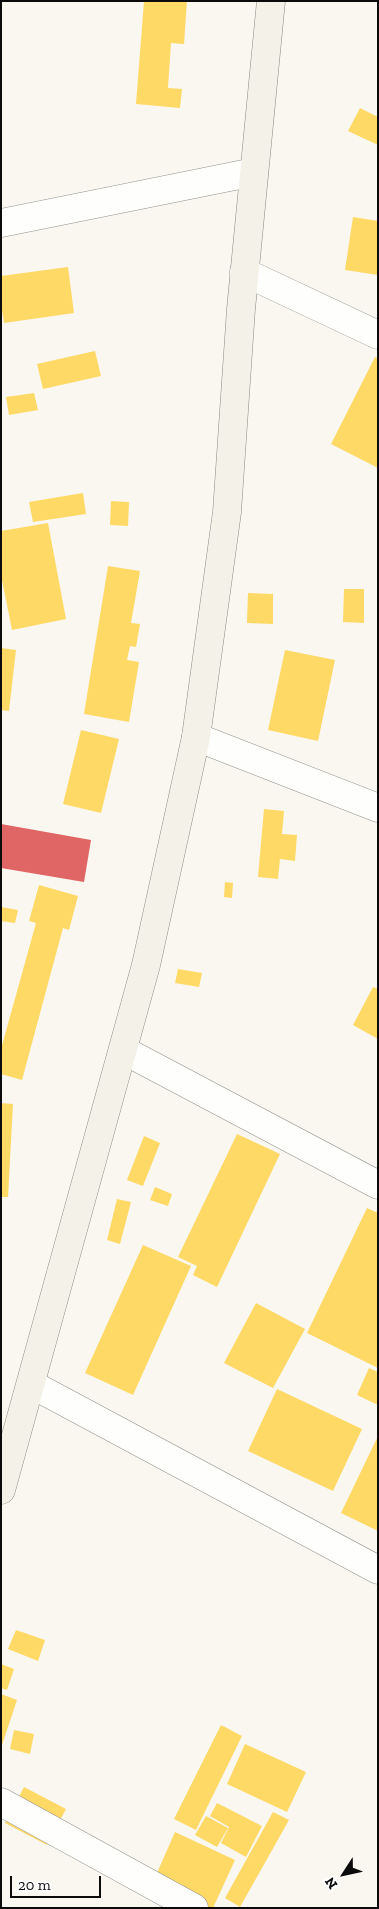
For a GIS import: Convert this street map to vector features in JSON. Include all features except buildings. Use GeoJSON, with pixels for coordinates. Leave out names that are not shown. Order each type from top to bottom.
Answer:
{"type":"FeatureCollection","features":[{"type":"Feature","properties":{"kind":"main road"},"geometry":{"type":"LineString","coordinates":[[1,1490],[146,965],[196,737],[226,512],[244,272],[271,1]]}},
{"type":"Feature","properties":{"kind":"street"},"geometry":{"type":"LineString","coordinates":[[1,223],[254,172]]}},
{"type":"Feature","properties":{"kind":"street"},"geometry":{"type":"LineString","coordinates":[[244,272],[378,335]]}},
{"type":"Feature","properties":{"kind":"street"},"geometry":{"type":"LineString","coordinates":[[196,737],[378,808]]}},
{"type":"Feature","properties":{"kind":"street"},"geometry":{"type":"LineString","coordinates":[[123,1050],[378,1185]]}},
{"type":"Feature","properties":{"kind":"street"},"geometry":{"type":"LineString","coordinates":[[31,1384],[378,1570]]}},
{"type":"Feature","properties":{"kind":"street"},"geometry":{"type":"LineString","coordinates":[[1,1802],[194,1908]]}}]}
